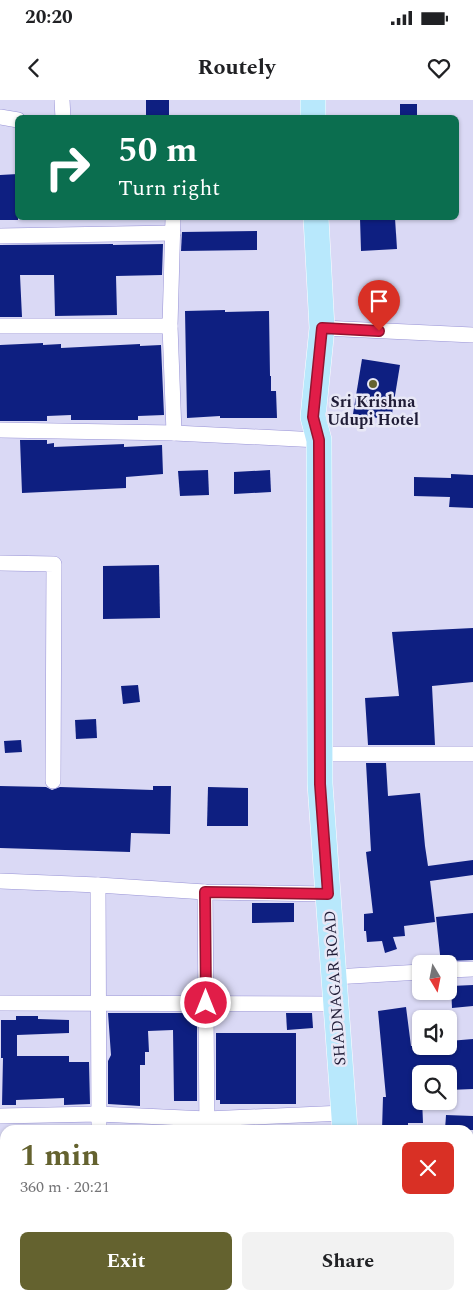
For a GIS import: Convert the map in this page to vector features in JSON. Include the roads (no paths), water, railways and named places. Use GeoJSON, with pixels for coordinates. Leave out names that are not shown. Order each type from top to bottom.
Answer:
{"type":"FeatureCollection","features":[{"type":"Feature","properties":{"kind":"main road"},"geometry":{"type":"LineString","coordinates":[[314,100],[314,115]]}},
{"type":"Feature","properties":{"kind":"main road","name":"SHADNAGAR ROAD"},"geometry":{"type":"LineString","coordinates":[[316,220],[322,328],[313,417],[319,440],[320,754],[328,894],[345,1122]]}},
{"type":"Feature","properties":{"kind":"street"},"geometry":{"type":"LineString","coordinates":[[62,100],[63,115]]}},
{"type":"Feature","properties":{"kind":"street"},"geometry":{"type":"LineString","coordinates":[[0,117],[15,120]]}},
{"type":"Feature","properties":{"kind":"street"},"geometry":{"type":"LineString","coordinates":[[174,220],[170,326],[174,433]]}},
{"type":"Feature","properties":{"kind":"street"},"geometry":{"type":"LineString","coordinates":[[0,236],[173,233]]}},
{"type":"Feature","properties":{"kind":"street"},"geometry":{"type":"LineString","coordinates":[[0,326],[170,326]]}},
{"type":"Feature","properties":{"kind":"street"},"geometry":{"type":"LineString","coordinates":[[322,328],[473,335]]}},
{"type":"Feature","properties":{"kind":"street"},"geometry":{"type":"LineString","coordinates":[[0,430],[174,433],[319,440]]}},
{"type":"Feature","properties":{"kind":"street"},"geometry":{"type":"LineString","coordinates":[[0,563],[54,564],[53,781]]}},
{"type":"Feature","properties":{"kind":"street"},"geometry":{"type":"LineString","coordinates":[[320,754],[473,754]]}},
{"type":"Feature","properties":{"kind":"street"},"geometry":{"type":"LineString","coordinates":[[0,881],[205,892],[328,894]]}},
{"type":"Feature","properties":{"kind":"street"},"geometry":{"type":"LineString","coordinates":[[98,885],[99,1125]]}},
{"type":"Feature","properties":{"kind":"street"},"geometry":{"type":"LineString","coordinates":[[205,892],[207,1124]]}},
{"type":"Feature","properties":{"kind":"street"},"geometry":{"type":"LineString","coordinates":[[458,970],[473,969]]}},
{"type":"Feature","properties":{"kind":"street"},"geometry":{"type":"LineString","coordinates":[[334,977],[412,973]]}},
{"type":"Feature","properties":{"kind":"street"},"geometry":{"type":"LineString","coordinates":[[0,1003],[336,1004]]}},
{"type":"Feature","properties":{"kind":"street"},"geometry":{"type":"LineString","coordinates":[[6,1120],[98,1114],[207,1124],[345,1122]]}},
{"type":"Feature","properties":{"kind":"place","name":"Sri Krishna Udupi Hotel"},"geometry":{"type":"Point","coordinates":[373,384]}}]}
